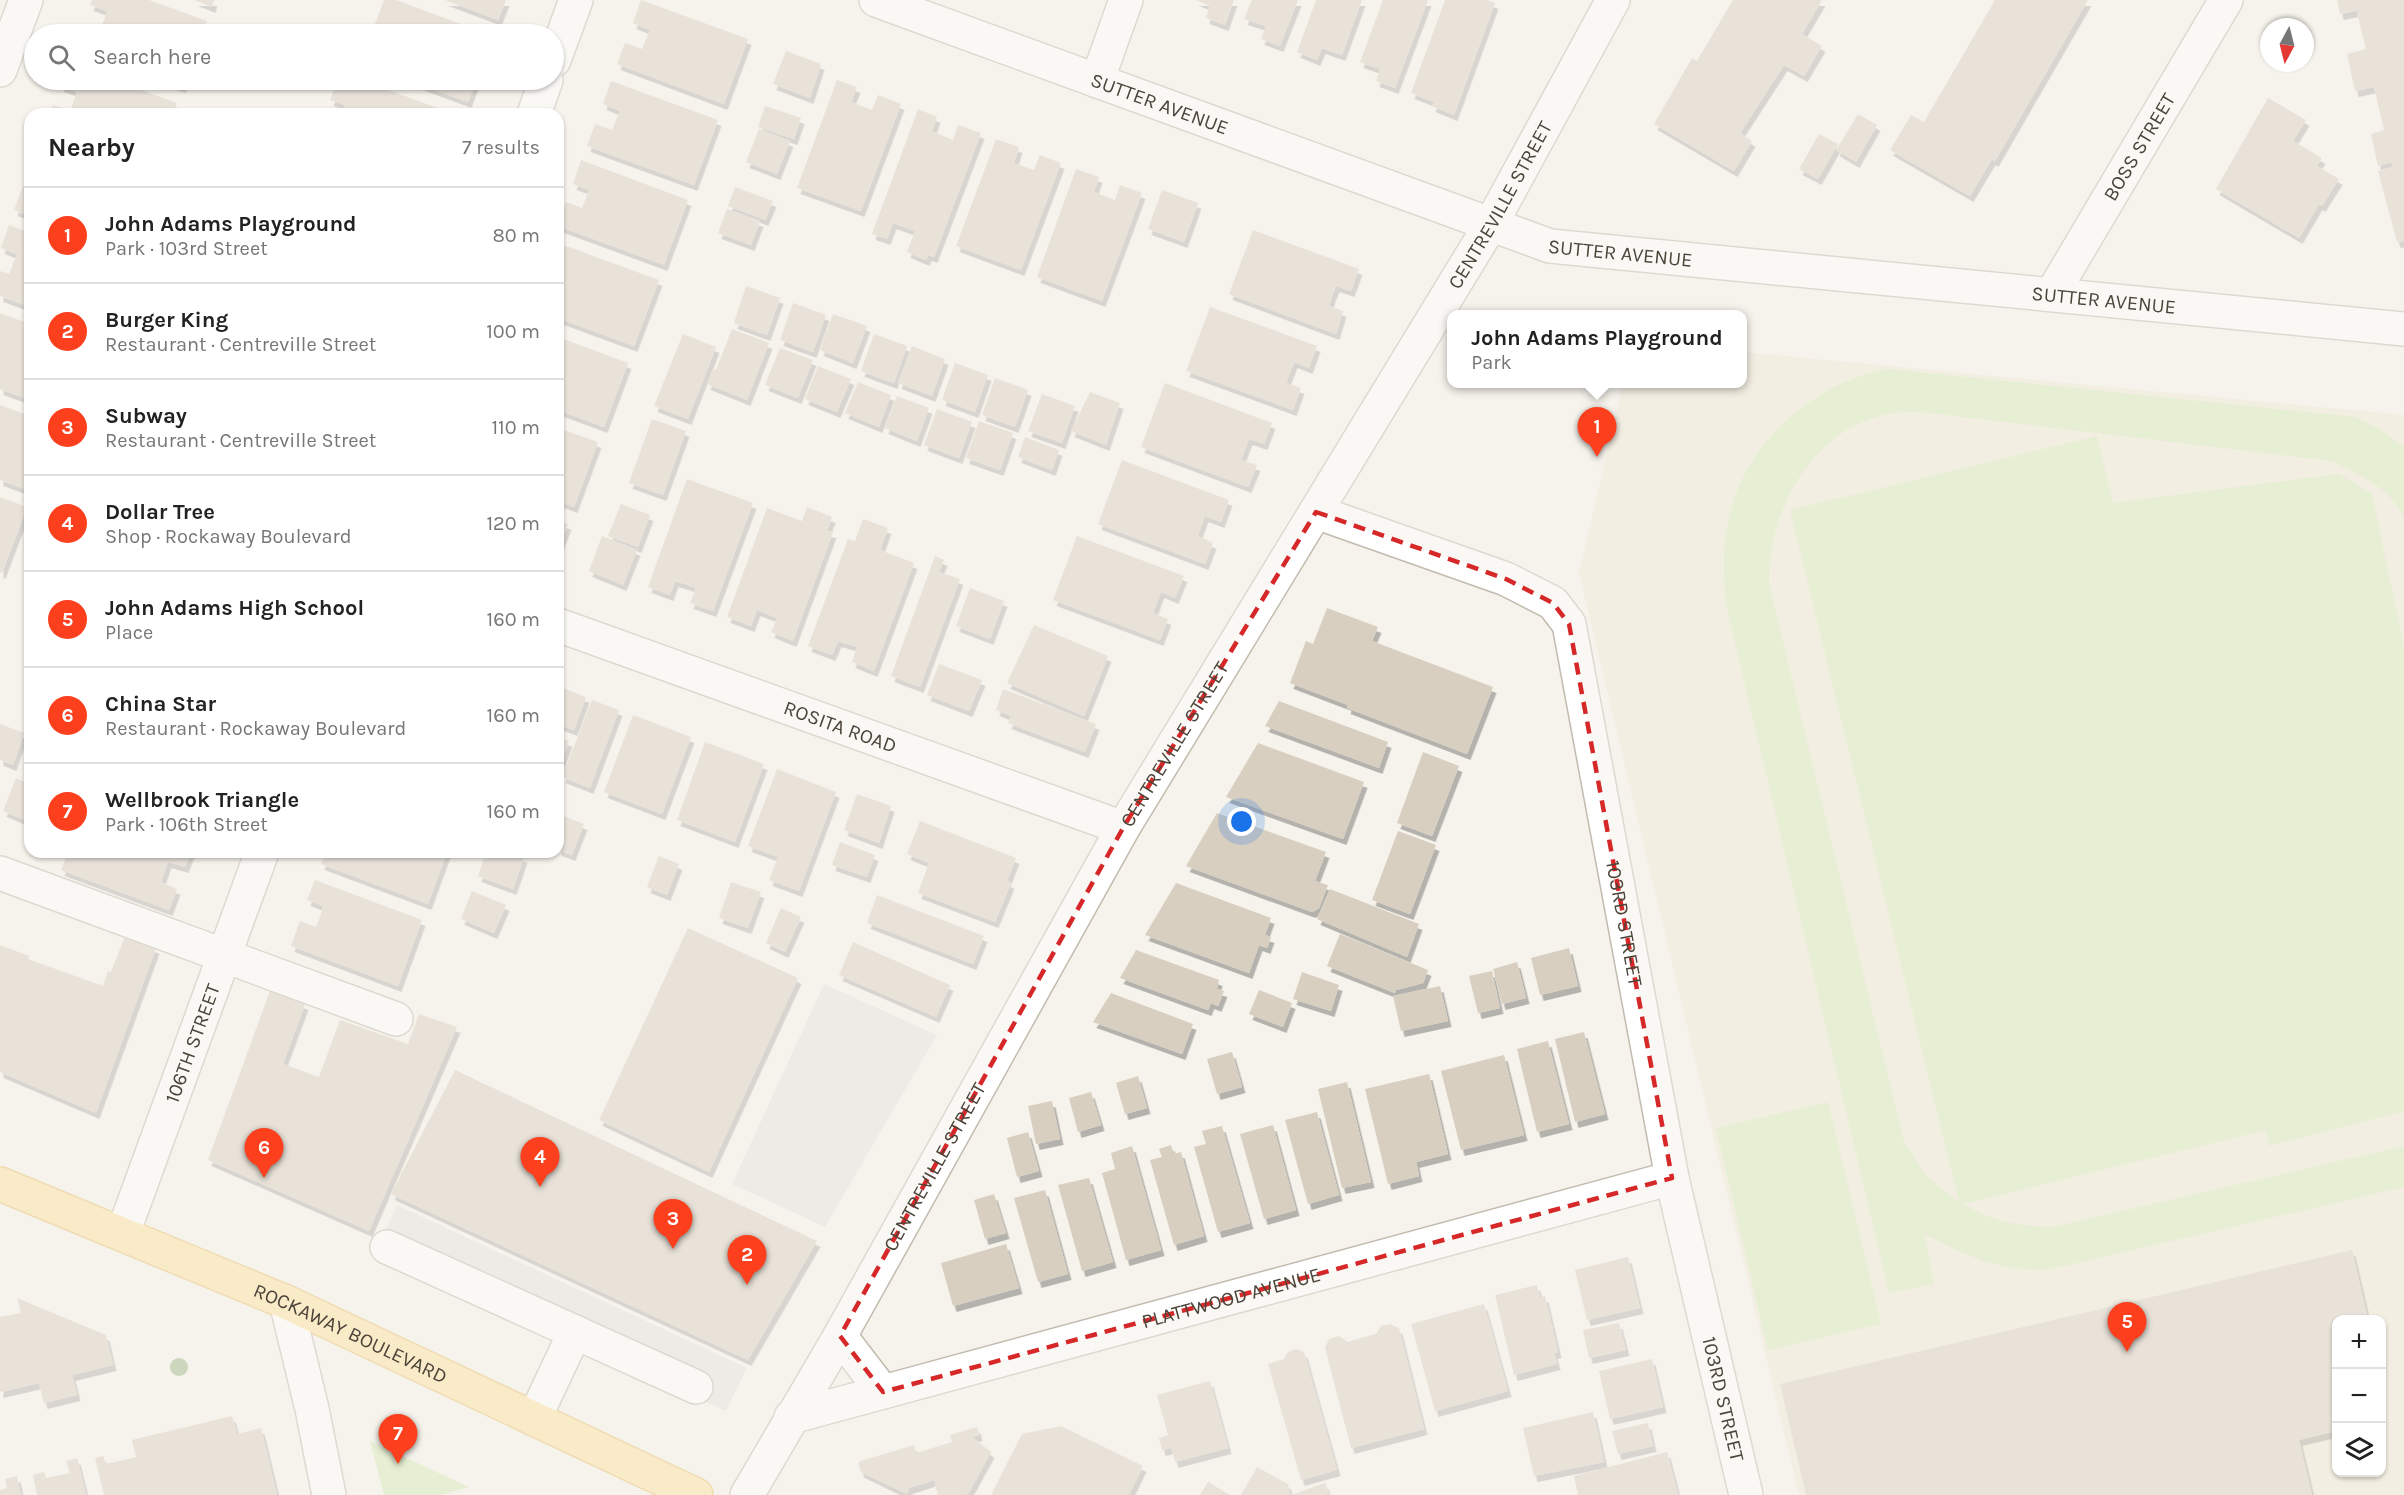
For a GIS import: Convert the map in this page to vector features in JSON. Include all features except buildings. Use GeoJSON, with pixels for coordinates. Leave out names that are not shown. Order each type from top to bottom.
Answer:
{"type":"FeatureCollection","features":[{"type":"Feature","properties":{"kind":"main road","name":"ROCKAWAY BOULEVARD"},"geometry":{"type":"LineString","coordinates":[[0,1184],[286,1302],[696,1495]]}},
{"type":"Feature","properties":{"kind":"street"},"geometry":{"type":"LineString","coordinates":[[0,70],[26,0]]}},
{"type":"Feature","properties":{"kind":"street"},"geometry":{"type":"LineString","coordinates":[[564,33],[576,0]]}},
{"type":"Feature","properties":{"kind":"street","name":"SUTTER AVENUE"},"geometry":{"type":"LineString","coordinates":[[876,0],[1550,246],[2404,329]]}},
{"type":"Feature","properties":{"kind":"street"},"geometry":{"type":"LineString","coordinates":[[1097,81],[1126,0]]}},
{"type":"Feature","properties":{"kind":"street","name":"CENTREVILLE STREET"},"geometry":{"type":"LineString","coordinates":[[747,1495],[840,1336],[1123,828],[1491,224],[1613,0]]}},
{"type":"Feature","properties":{"kind":"street","name":"BOSS STREET"},"geometry":{"type":"LineString","coordinates":[[2052,294],[2226,0]]}},
{"type":"Feature","properties":{"kind":"street"},"geometry":{"type":"LineString","coordinates":[[536,108],[542,90]]}},
{"type":"Feature","properties":{"kind":"street","name":"103RD STREET"},"geometry":{"type":"LineString","coordinates":[[1316,512],[1506,579],[1553,603],[1569,624],[1672,1178],[1746,1495]]}},
{"type":"Feature","properties":{"kind":"street","name":"ROSITA ROAD"},"geometry":{"type":"LineString","coordinates":[[564,627],[1123,828]]}},
{"type":"Feature","properties":{"kind":"street","name":"106TH STREET"},"geometry":{"type":"LineString","coordinates":[[123,1233],[260,858]]}},
{"type":"Feature","properties":{"kind":"street"},"geometry":{"type":"LineString","coordinates":[[0,873],[396,1019]]}},
{"type":"Feature","properties":{"kind":"street","name":"PLATTWOOD AVENUE"},"geometry":{"type":"LineString","coordinates":[[791,1417],[1672,1178]]}},
{"type":"Feature","properties":{"kind":"street"},"geometry":{"type":"LineString","coordinates":[[387,1247],[696,1387]]}},
{"type":"Feature","properties":{"kind":"street"},"geometry":{"type":"LineString","coordinates":[[286,1302],[312,1409],[329,1495]]}},
{"type":"Feature","properties":{"kind":"street"},"geometry":{"type":"LineString","coordinates":[[534,1419],[575,1332]]}},
{"type":"Feature","properties":{"kind":"street"},"geometry":{"type":"LineString","coordinates":[[840,1336],[883,1392]]}},
{"type":"Feature","properties":{"kind":"highlighted area"},"geometry":{"type":"Polygon","coordinates":[[[1316,512],[1506,579],[1553,603],[1569,624],[1672,1178],[883,1392],[840,1336],[1123,828],[1316,512]]]}},
{"type":"Feature","properties":{"kind":"shaded area"},"geometry":{"type":"Polygon","coordinates":[[[1747,352],[2404,415],[2404,1495],[1799,1495],[1579,573],[1622,388],[1747,388],[1747,352]]]}},
{"type":"Feature","properties":{"kind":"shaded area"},"geometry":{"type":"Polygon","coordinates":[[[824,984],[937,1035],[825,1227],[732,1184],[824,984]]]}},
{"type":"Feature","properties":{"kind":"shaded area"},"geometry":{"type":"Polygon","coordinates":[[[397,1205],[747,1368],[726,1411],[375,1253],[397,1205]]]}},
{"type":"Feature","properties":{"kind":"green space"},"geometry":{"type":"Polygon","coordinates":[[[1887,369],[2355,417],[2380,429],[2404,447],[2404,518],[2398,507],[2383,490],[2364,477],[2332,461],[1924,413],[1907,412],[1884,415],[1858,424],[1835,438],[1815,457],[1798,479],[1785,504],[1776,530],[1770,557],[1769,584],[1904,1142],[1926,1176],[1959,1202],[1790,510],[2097,436],[2113,503],[2339,474],[2372,494],[2404,647],[2404,1111],[2269,1146],[2266,1130],[1963,1204],[2006,1222],[2052,1227],[2404,1146],[2404,1187],[2051,1269],[2033,1270],[1985,1261],[1954,1249],[1924,1233],[1934,1284],[1889,1293],[1727,609],[1724,581],[1725,540],[1730,513],[1744,476],[1757,454],[1774,433],[1815,399],[1862,376],[1887,369]]]}},
{"type":"Feature","properties":{"kind":"green space"},"geometry":{"type":"Polygon","coordinates":[[[1828,1102],[1881,1324],[1768,1350],[1716,1128],[1828,1102]]]}},
{"type":"Feature","properties":{"kind":"green space"},"geometry":{"type":"Polygon","coordinates":[[[370,1441],[469,1487],[440,1495],[384,1495],[370,1441]]]}},
{"type":"Feature","properties":{"kind":"place","name":"John Adams Playground"},"geometry":{"type":"Point","coordinates":[1597,457]}},
{"type":"Feature","properties":{"kind":"place","name":"China Star"},"geometry":{"type":"Point","coordinates":[264,1178]}},
{"type":"Feature","properties":{"kind":"place","name":"Dollar Tree"},"geometry":{"type":"Point","coordinates":[540,1187]}},
{"type":"Feature","properties":{"kind":"place","name":"Subway"},"geometry":{"type":"Point","coordinates":[673,1249]}},
{"type":"Feature","properties":{"kind":"place","name":"Burger King"},"geometry":{"type":"Point","coordinates":[747,1285]}},
{"type":"Feature","properties":{"kind":"place","name":"John Adams High School"},"geometry":{"type":"Point","coordinates":[2127,1352]}},
{"type":"Feature","properties":{"kind":"place","name":"Wellbrook Triangle"},"geometry":{"type":"Point","coordinates":[398,1464]}}]}
